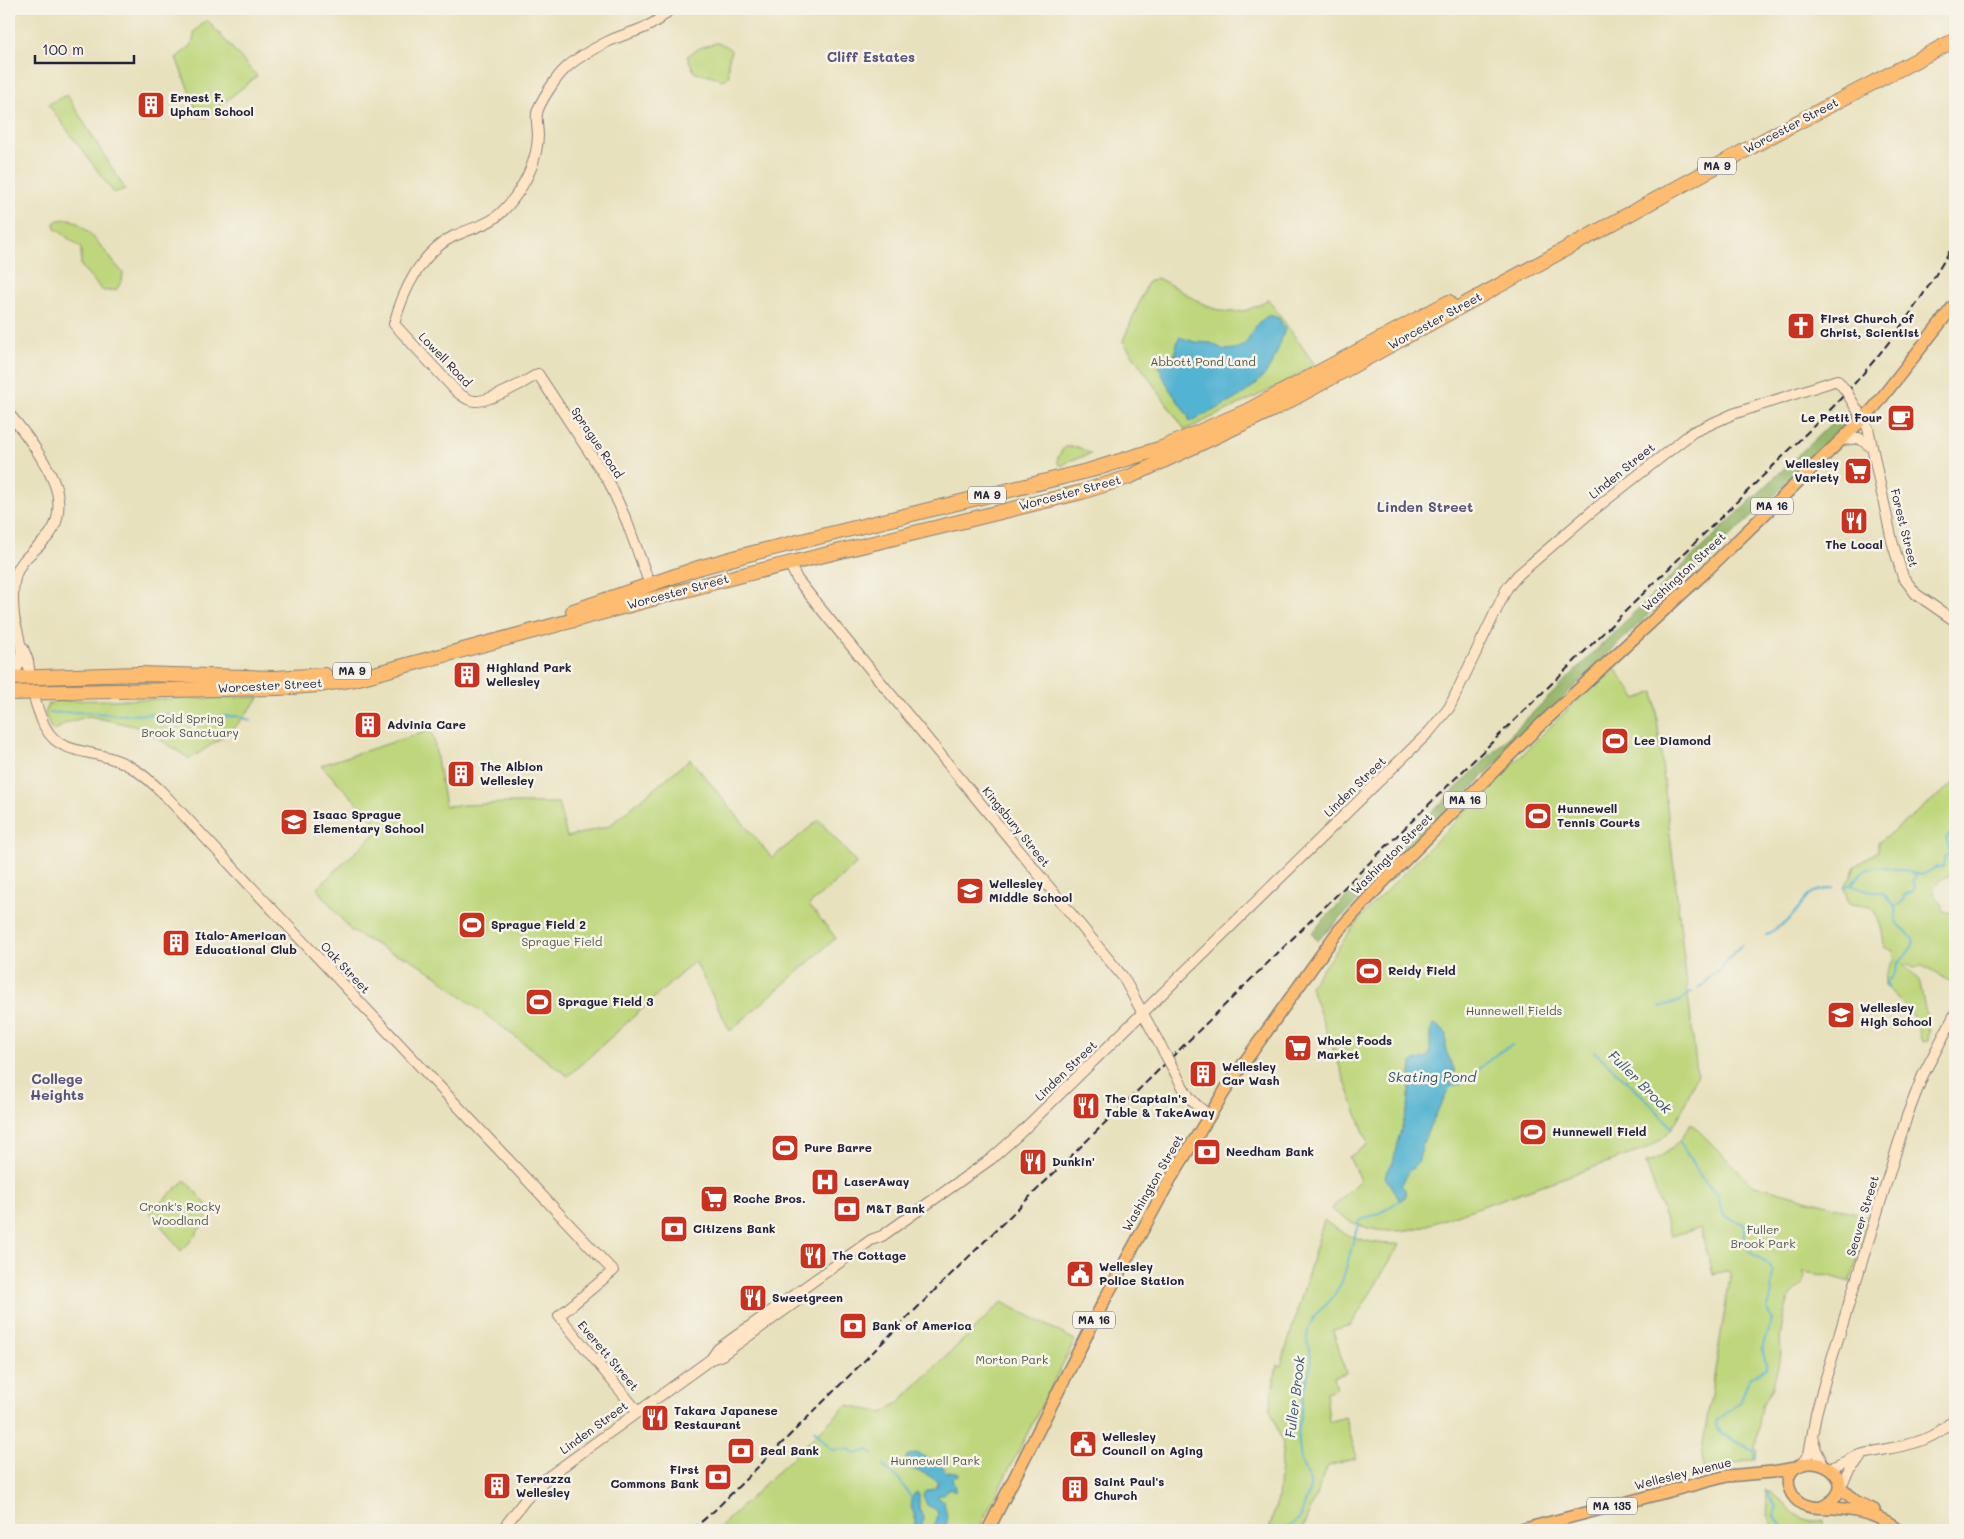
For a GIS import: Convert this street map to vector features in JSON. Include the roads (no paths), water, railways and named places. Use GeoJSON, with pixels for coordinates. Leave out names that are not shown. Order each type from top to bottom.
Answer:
{"type":"FeatureCollection","features":[{"type":"Feature","properties":{"kind":"highway","name":"Worcester Street"},"geometry":{"type":"LineString","coordinates":[[9,677],[151,674],[275,678],[342,672],[384,663],[578,610],[682,574],[785,544],[1127,460],[1180,441],[1248,411],[1647,196],[1769,127],[1955,29]]}},
{"type":"Feature","properties":{"kind":"highway","name":"Worcester Street"},"geometry":{"type":"LineString","coordinates":[[9,692],[280,688],[355,680],[685,590],[1088,490],[1117,481],[1242,424],[1367,358],[1800,121],[1955,40]]}},
{"type":"Feature","properties":{"kind":"highway"},"geometry":{"type":"LineString","coordinates":[[960,502],[965,506],[966,510],[960,521]]}},
{"type":"Feature","properties":{"kind":"highway"},"geometry":{"type":"LineString","coordinates":[[682,574],[681,583],[685,590]]}},
{"type":"Feature","properties":{"kind":"highway"},"geometry":{"type":"LineString","coordinates":[[34,692],[47,681],[65,676]]}},
{"type":"Feature","properties":{"kind":"highway"},"geometry":{"type":"LineString","coordinates":[[9,692],[30,677]]}},
{"type":"Feature","properties":{"kind":"main road","name":"Washington Street"},"geometry":{"type":"LineString","coordinates":[[988,1530],[1134,1244],[1171,1178],[1241,1066],[1333,938],[1369,896],[1555,711],[1702,575],[1873,409],[1955,304]]}},
{"type":"Feature","properties":{"kind":"main road","name":"MA 135"},"geometry":{"type":"LineString","coordinates":[[1797,1467],[1813,1464],[1826,1467],[1839,1479],[1841,1486],[1855,1501],[1870,1507],[1899,1530]]}},
{"type":"Feature","properties":{"kind":"main road","name":"Wellesley Avenue"},"geometry":{"type":"LineString","coordinates":[[1521,1530],[1735,1474],[1756,1474],[1797,1467]]}},
{"type":"Feature","properties":{"kind":"main road"},"geometry":{"type":"LineString","coordinates":[[1789,1487],[1790,1477],[1797,1467]]}},
{"type":"Feature","properties":{"kind":"main road","name":"MA 135"},"geometry":{"type":"LineString","coordinates":[[1756,1474],[1774,1478],[1789,1487],[1792,1495],[1798,1502],[1805,1505],[1854,1510],[1882,1518]]}},
{"type":"Feature","properties":{"kind":"main road"},"geometry":{"type":"LineString","coordinates":[[1822,1508],[1835,1500],[1841,1486]]}},
{"type":"Feature","properties":{"kind":"street","name":"Lowell Road"},"geometry":{"type":"LineString","coordinates":[[538,374],[525,382],[481,401],[468,400],[457,392],[394,324],[401,300],[427,257],[442,243],[497,218],[526,180],[536,154],[537,112],[554,82],[565,68],[608,41],[639,31],[670,9]]}},
{"type":"Feature","properties":{"kind":"street","name":"Sprague Road"},"geometry":{"type":"LineString","coordinates":[[538,374],[609,482],[627,522],[650,585]]}},
{"type":"Feature","properties":{"kind":"street","name":"Forest Street"},"geometry":{"type":"LineString","coordinates":[[1837,380],[1846,391],[1868,428],[1897,558],[1905,581],[1916,594],[1955,621]]}},
{"type":"Feature","properties":{"kind":"street","name":"Linden Street"},"geometry":{"type":"LineString","coordinates":[[502,1530],[522,1504],[543,1482],[712,1359],[722,1355],[875,1245],[882,1236],[1001,1151],[1429,732],[1449,708],[1507,588],[1518,575],[1591,512],[1693,432],[1733,414],[1837,380]]}},
{"type":"Feature","properties":{"kind":"street"},"geometry":{"type":"LineString","coordinates":[[9,414],[35,446],[54,482],[58,497],[56,524],[46,541],[22,564],[15,578],[14,615],[20,643],[28,661],[30,677]]}},
{"type":"Feature","properties":{"kind":"street"},"geometry":{"type":"LineString","coordinates":[[1842,440],[1859,438],[1871,447]]}},
{"type":"Feature","properties":{"kind":"street","name":"Kingsbury Street"},"geometry":{"type":"LineString","coordinates":[[789,563],[797,579],[829,619],[1123,976],[1190,1099],[1210,1115]]}},
{"type":"Feature","properties":{"kind":"street"},"geometry":{"type":"LineString","coordinates":[[9,677],[20,664],[20,643]]}},
{"type":"Feature","properties":{"kind":"street"},"geometry":{"type":"LineString","coordinates":[[41,717],[40,708],[44,700],[62,691]]}},
{"type":"Feature","properties":{"kind":"street","name":"Oak Street"},"geometry":{"type":"LineString","coordinates":[[34,692],[34,703],[47,732],[61,745],[119,761],[141,774],[155,786],[613,1271],[559,1316]]}},
{"type":"Feature","properties":{"kind":"street","name":"Seaver Street"},"geometry":{"type":"LineString","coordinates":[[1797,1467],[1809,1454],[1822,1389],[1907,1116],[1923,1075],[1955,1014]]}},
{"type":"Feature","properties":{"kind":"street","name":"Everett Street"},"geometry":{"type":"LineString","coordinates":[[559,1316],[638,1412]]}},
{"type":"Feature","properties":{"kind":"street"},"geometry":{"type":"LineString","coordinates":[[1812,1433],[1816,1450],[1826,1467],[1840,1465],[1867,1453],[1905,1447],[1920,1442],[1940,1431],[1955,1418]]}},
{"type":"Feature","properties":{"kind":"street"},"geometry":{"type":"LineString","coordinates":[[1841,1486],[1854,1464],[1867,1453]]}},
{"type":"Feature","properties":{"kind":"water"},"geometry":{"type":"Polygon","coordinates":[[[1269,315],[1279,318],[1285,329],[1271,365],[1264,375],[1256,384],[1235,399],[1190,422],[1158,366],[1172,361],[1179,337],[1195,342],[1211,343],[1224,350],[1235,349],[1245,345],[1258,323],[1269,315]]]}},
{"type":"Feature","properties":{"kind":"water","name":"Skating Pond"},"geometry":{"type":"Polygon","coordinates":[[[1435,1024],[1446,1033],[1446,1051],[1455,1071],[1453,1081],[1424,1140],[1418,1163],[1408,1173],[1401,1186],[1405,1189],[1406,1196],[1400,1201],[1385,1177],[1387,1170],[1393,1163],[1408,1107],[1412,1062],[1427,1057],[1430,1054],[1430,1033],[1432,1025],[1435,1024]]]}},
{"type":"Feature","properties":{"kind":"water"},"geometry":{"type":"Polygon","coordinates":[[[917,1453],[943,1467],[946,1472],[959,1473],[952,1480],[957,1491],[949,1489],[943,1495],[938,1495],[938,1498],[944,1501],[947,1516],[947,1523],[943,1530],[931,1530],[936,1522],[938,1513],[927,1505],[923,1495],[925,1492],[935,1488],[938,1482],[926,1474],[909,1468],[905,1464],[906,1457],[917,1453]]]}},
{"type":"Feature","properties":{"kind":"water"},"geometry":{"type":"Polygon","coordinates":[[[917,1492],[919,1495],[919,1508],[923,1516],[922,1530],[913,1530],[915,1519],[910,1503],[917,1492]]]}},
{"type":"Feature","properties":{"kind":"waterway"},"geometry":{"type":"LineString","coordinates":[[50,713],[167,714],[184,722],[189,718],[239,716],[251,721]]}},
{"type":"Feature","properties":{"kind":"waterway"},"geometry":{"type":"LineString","coordinates":[[1845,886],[1851,885],[1864,872],[1874,867],[1887,867],[1922,875],[1937,867],[1943,867],[1945,857],[1951,853],[1946,838],[1955,831]]}},
{"type":"Feature","properties":{"kind":"waterway"},"geometry":{"type":"LineString","coordinates":[[1889,989],[1886,982],[1896,972],[1897,965],[1912,947],[1914,940],[1896,921],[1895,907],[1902,902],[1904,895],[1914,891],[1915,885],[1913,880],[1917,874]]}},
{"type":"Feature","properties":{"kind":"waterway"},"geometry":{"type":"LineString","coordinates":[[1851,885],[1861,889],[1884,893],[1895,907]]}},
{"type":"Feature","properties":{"kind":"waterway"},"geometry":{"type":"LineString","coordinates":[[1766,935],[1788,921],[1809,895],[1834,887]]}},
{"type":"Feature","properties":{"kind":"waterway"},"geometry":{"type":"LineString","coordinates":[[1699,987],[1705,984],[1710,976],[1720,970],[1742,945]]}},
{"type":"Feature","properties":{"kind":"waterway"},"geometry":{"type":"LineString","coordinates":[[1660,1007],[1680,1001],[1692,992]]}},
{"type":"Feature","properties":{"kind":"waterway","name":"Fuller Brook"},"geometry":{"type":"LineString","coordinates":[[1446,1089],[1464,1081],[1499,1052],[1512,1045]]}},
{"type":"Feature","properties":{"kind":"waterway","name":"Fuller Brook"},"geometry":{"type":"LineString","coordinates":[[1594,1051],[1649,1102],[1672,1128]]}},
{"type":"Feature","properties":{"kind":"waterway","name":"Fuller Brook"},"geometry":{"type":"LineString","coordinates":[[1680,1142],[1699,1174],[1717,1195],[1724,1216],[1744,1224],[1744,1239],[1747,1249],[1767,1264],[1773,1273],[1772,1293],[1767,1308],[1772,1320],[1763,1349],[1767,1369],[1752,1376],[1740,1403],[1717,1420],[1716,1426],[1721,1434],[1753,1450],[1755,1459]]}},
{"type":"Feature","properties":{"kind":"waterway","name":"Fuller Brook"},"geometry":{"type":"LineString","coordinates":[[1284,1530],[1300,1518],[1310,1488],[1310,1482],[1301,1461],[1298,1434],[1304,1392],[1312,1360],[1307,1341],[1308,1329],[1316,1314],[1331,1300],[1342,1282],[1359,1221],[1384,1211],[1400,1200]]}},
{"type":"Feature","properties":{"kind":"waterway"},"geometry":{"type":"LineString","coordinates":[[814,1430],[832,1450],[849,1449],[856,1454],[869,1450],[873,1455]]}},
{"type":"Feature","properties":{"kind":"waterway"},"geometry":{"type":"LineString","coordinates":[[883,1466],[899,1479],[912,1499]]}},
{"type":"Feature","properties":{"kind":"waterway","name":"Fuller Brook"},"geometry":{"type":"LineString","coordinates":[[1767,1492],[1776,1508],[1775,1516],[1784,1526],[1783,1530]]}},
{"type":"Feature","properties":{"kind":"railway"},"geometry":{"type":"LineString","coordinates":[[692,1530],[715,1510],[936,1289],[1829,411],[1898,330],[1928,287],[1955,241]]}},
{"type":"Feature","properties":{"kind":"place","name":"Ernest F. Upham School"},"geometry":{"type":"Point","coordinates":[151,105]}},
{"type":"Feature","properties":{"kind":"place","name":"First Church of Christ, Scientist"},"geometry":{"type":"Point","coordinates":[1801,326]}},
{"type":"Feature","properties":{"kind":"place","name":"Le Petit Four"},"geometry":{"type":"Point","coordinates":[1901,418]}},
{"type":"Feature","properties":{"kind":"place","name":"Wellesley Variety"},"geometry":{"type":"Point","coordinates":[1858,471]}},
{"type":"Feature","properties":{"kind":"place","name":"The Local"},"geometry":{"type":"Point","coordinates":[1854,521]}},
{"type":"Feature","properties":{"kind":"place","name":"Highland Park Wellesley"},"geometry":{"type":"Point","coordinates":[467,675]}},
{"type":"Feature","properties":{"kind":"place","name":"Advinia Care"},"geometry":{"type":"Point","coordinates":[368,725]}},
{"type":"Feature","properties":{"kind":"place","name":"Lee Diamond"},"geometry":{"type":"Point","coordinates":[1615,741]}},
{"type":"Feature","properties":{"kind":"place","name":"The Albion Wellesley"},"geometry":{"type":"Point","coordinates":[461,774]}},
{"type":"Feature","properties":{"kind":"place","name":"Hunnewell Tennis Courts"},"geometry":{"type":"Point","coordinates":[1538,816]}},
{"type":"Feature","properties":{"kind":"place","name":"Isaac Sprague Elementary School"},"geometry":{"type":"Point","coordinates":[294,822]}},
{"type":"Feature","properties":{"kind":"place","name":"Wellesley Middle School"},"geometry":{"type":"Point","coordinates":[970,891]}},
{"type":"Feature","properties":{"kind":"place","name":"Sprague Field 2"},"geometry":{"type":"Point","coordinates":[472,925]}},
{"type":"Feature","properties":{"kind":"place","name":"Italo-American Educational Club"},"geometry":{"type":"Point","coordinates":[176,943]}},
{"type":"Feature","properties":{"kind":"place","name":"Reidy Field"},"geometry":{"type":"Point","coordinates":[1369,971]}},
{"type":"Feature","properties":{"kind":"place","name":"Sprague Field 3"},"geometry":{"type":"Point","coordinates":[539,1002]}},
{"type":"Feature","properties":{"kind":"place","name":"Wellesley High School"},"geometry":{"type":"Point","coordinates":[1841,1015]}},
{"type":"Feature","properties":{"kind":"place","name":"Whole Foods Market"},"geometry":{"type":"Point","coordinates":[1298,1048]}},
{"type":"Feature","properties":{"kind":"place","name":"Wellesley Car Wash"},"geometry":{"type":"Point","coordinates":[1203,1074]}},
{"type":"Feature","properties":{"kind":"place","name":"The Captain's Table & TakeAway"},"geometry":{"type":"Point","coordinates":[1086,1106]}},
{"type":"Feature","properties":{"kind":"place","name":"Hunnewell Field"},"geometry":{"type":"Point","coordinates":[1533,1132]}},
{"type":"Feature","properties":{"kind":"place","name":"Pure Barre"},"geometry":{"type":"Point","coordinates":[785,1148]}},
{"type":"Feature","properties":{"kind":"place","name":"Needham Bank"},"geometry":{"type":"Point","coordinates":[1207,1152]}},
{"type":"Feature","properties":{"kind":"place","name":"Dunkin'"},"geometry":{"type":"Point","coordinates":[1033,1162]}},
{"type":"Feature","properties":{"kind":"place","name":"LaserAway"},"geometry":{"type":"Point","coordinates":[825,1182]}},
{"type":"Feature","properties":{"kind":"place","name":"Roche Bros."},"geometry":{"type":"Point","coordinates":[714,1199]}},
{"type":"Feature","properties":{"kind":"place","name":"M&T Bank"},"geometry":{"type":"Point","coordinates":[847,1209]}},
{"type":"Feature","properties":{"kind":"place","name":"Citizens Bank"},"geometry":{"type":"Point","coordinates":[674,1229]}},
{"type":"Feature","properties":{"kind":"place","name":"The Cottage"},"geometry":{"type":"Point","coordinates":[813,1256]}},
{"type":"Feature","properties":{"kind":"place","name":"Wellesley Police Station"},"geometry":{"type":"Point","coordinates":[1080,1274]}},
{"type":"Feature","properties":{"kind":"place","name":"Sweetgreen"},"geometry":{"type":"Point","coordinates":[753,1298]}},
{"type":"Feature","properties":{"kind":"place","name":"Bank of America"},"geometry":{"type":"Point","coordinates":[853,1326]}},
{"type":"Feature","properties":{"kind":"place","name":"Takara Japanese Restaurant"},"geometry":{"type":"Point","coordinates":[655,1418]}},
{"type":"Feature","properties":{"kind":"place","name":"Wellesley Council on Aging"},"geometry":{"type":"Point","coordinates":[1083,1444]}},
{"type":"Feature","properties":{"kind":"place","name":"Beal Bank"},"geometry":{"type":"Point","coordinates":[741,1451]}},
{"type":"Feature","properties":{"kind":"place","name":"First Commons Bank"},"geometry":{"type":"Point","coordinates":[718,1477]}},
{"type":"Feature","properties":{"kind":"place","name":"Terrazza Wellesley"},"geometry":{"type":"Point","coordinates":[497,1486]}},
{"type":"Feature","properties":{"kind":"place","name":"Saint Paul's Church"},"geometry":{"type":"Point","coordinates":[1075,1489]}},
{"type":"Feature","properties":{"kind":"district","name":"Cliff Estates"},"geometry":{"type":"Point","coordinates":[871,57]}},
{"type":"Feature","properties":{"kind":"district","name":"Linden Street"},"geometry":{"type":"Point","coordinates":[1425,507]}},
{"type":"Feature","properties":{"kind":"district","name":"College Heights"},"geometry":{"type":"Point","coordinates":[57,1088]}},
{"type":"Feature","properties":{"kind":"park label","name":"Abbott Pond Land"},"geometry":{"type":"Point","coordinates":[1203,362]}},
{"type":"Feature","properties":{"kind":"park label","name":"Cold Spring Brook Sanctuary"},"geometry":{"type":"Point","coordinates":[190,726]}},
{"type":"Feature","properties":{"kind":"park label","name":"Sprague Field"},"geometry":{"type":"Point","coordinates":[562,942]}},
{"type":"Feature","properties":{"kind":"park label","name":"Hunnewell Fields"},"geometry":{"type":"Point","coordinates":[1514,1011]}},
{"type":"Feature","properties":{"kind":"park label","name":"Cronk's Rocky Woodland"},"geometry":{"type":"Point","coordinates":[180,1214]}},
{"type":"Feature","properties":{"kind":"park label","name":"Fuller Brook Park"},"geometry":{"type":"Point","coordinates":[1763,1237]}},
{"type":"Feature","properties":{"kind":"park label","name":"Morton Park"},"geometry":{"type":"Point","coordinates":[1012,1360]}},
{"type":"Feature","properties":{"kind":"park label","name":"Hunnewell Park"},"geometry":{"type":"Point","coordinates":[935,1461]}}]}
